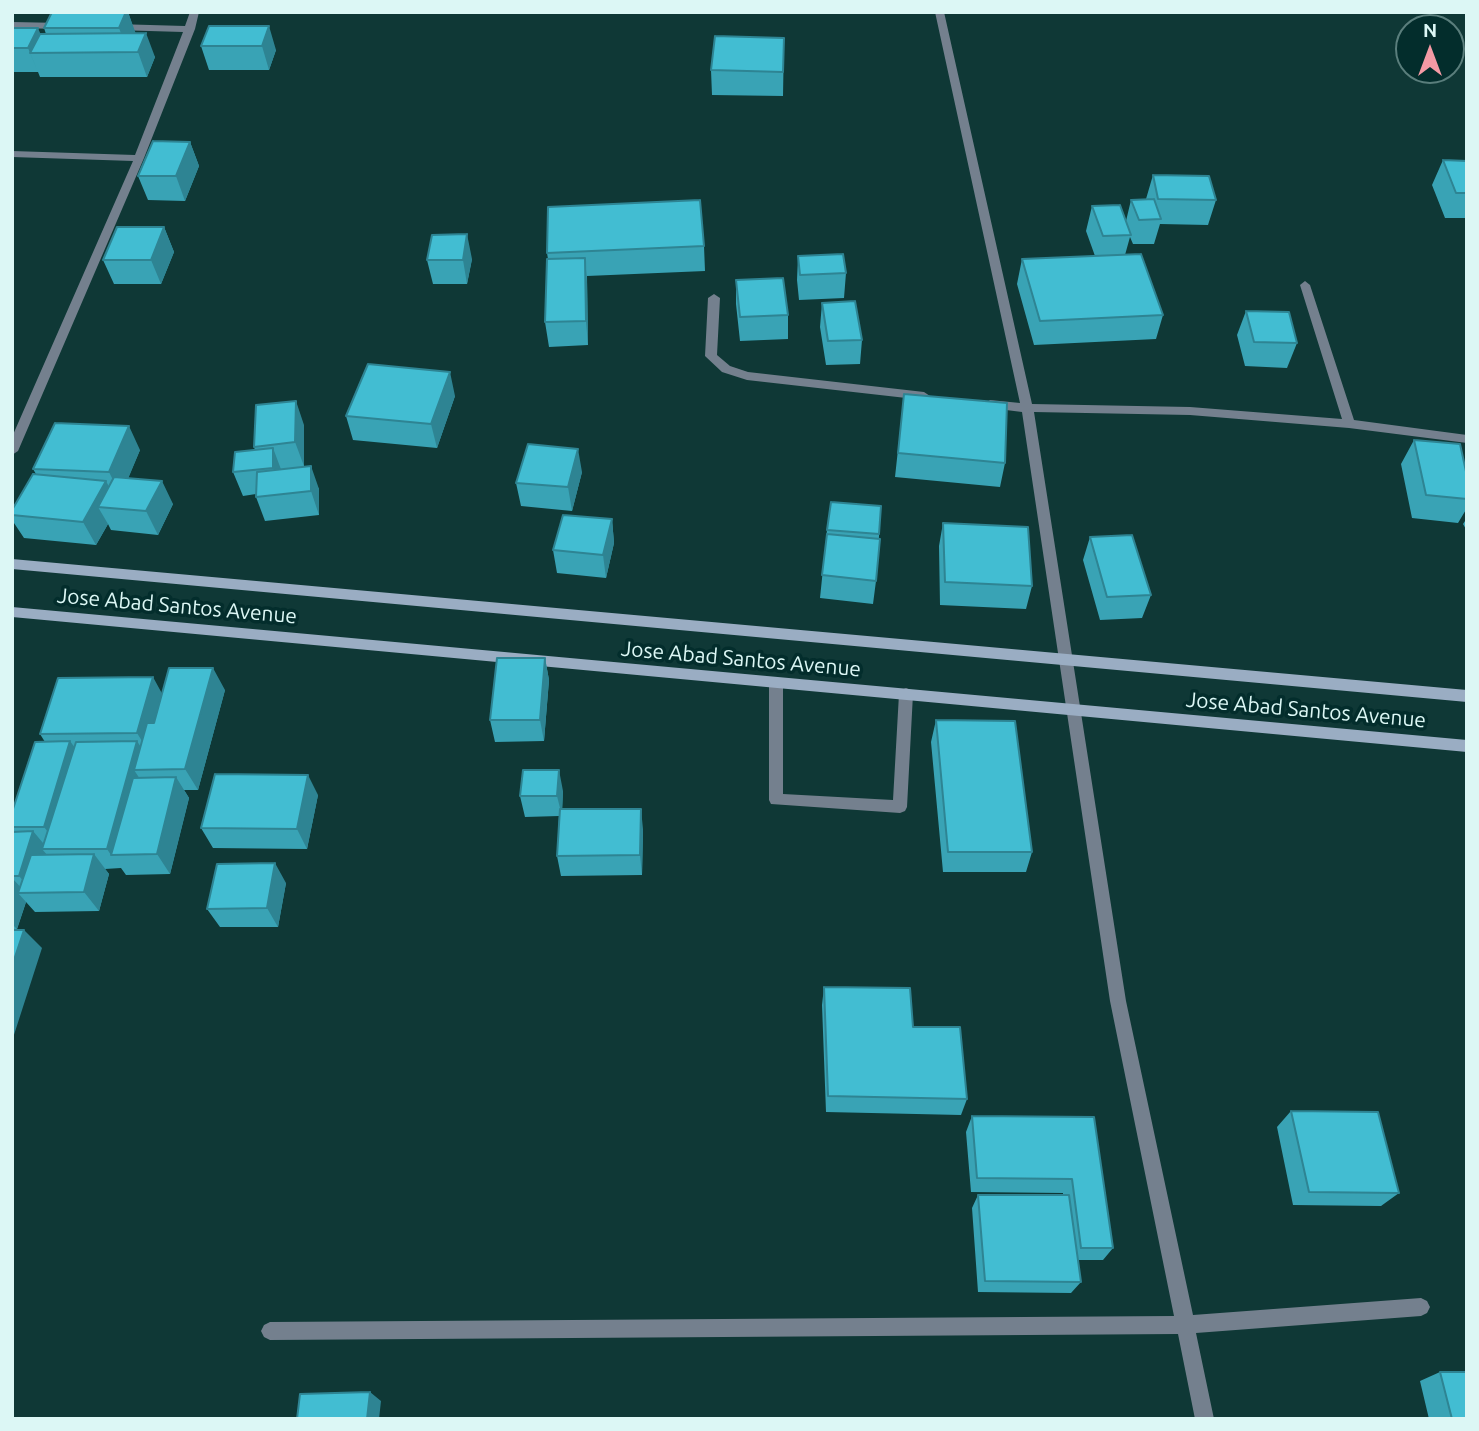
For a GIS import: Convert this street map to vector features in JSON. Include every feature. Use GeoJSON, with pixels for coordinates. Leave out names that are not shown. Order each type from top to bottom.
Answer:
{"type":"FeatureCollection","features":[{"type":"Feature","properties":{"kind":"main road","name":"Jose Abad Santos Avenue"},"geometry":{"type":"LineString","coordinates":[[12,564],[1064,657],[1467,696]]}},
{"type":"Feature","properties":{"kind":"main road","name":"Jose Abad Santos Avenue"},"geometry":{"type":"LineString","coordinates":[[12,612],[1467,746]]}},
{"type":"Feature","properties":{"kind":"street"},"geometry":{"type":"LineString","coordinates":[[12,451],[139,158],[195,12]]}},
{"type":"Feature","properties":{"kind":"street"},"geometry":{"type":"LineString","coordinates":[[938,13],[1027,408],[1118,1001],[1205,1419]]}},
{"type":"Feature","properties":{"kind":"street"},"geometry":{"type":"LineString","coordinates":[[12,25],[81,27]]}},
{"type":"Feature","properties":{"kind":"street"},"geometry":{"type":"LineString","coordinates":[[108,27],[190,29]]}},
{"type":"Feature","properties":{"kind":"street"},"geometry":{"type":"LineString","coordinates":[[12,154],[139,158]]}},
{"type":"Feature","properties":{"kind":"street"},"geometry":{"type":"LineString","coordinates":[[1305,285],[1349,424]]}},
{"type":"Feature","properties":{"kind":"street"},"geometry":{"type":"LineString","coordinates":[[713,298],[711,356],[726,369],[747,376],[933,397]]}},
{"type":"Feature","properties":{"kind":"street"},"geometry":{"type":"LineString","coordinates":[[974,402],[1027,408],[1190,411],[1349,424],[1467,439]]}},
{"type":"Feature","properties":{"kind":"street"},"geometry":{"type":"LineString","coordinates":[[776,684],[776,800],[900,807],[906,694]]}},
{"type":"Feature","properties":{"kind":"street"},"geometry":{"type":"LineString","coordinates":[[271,1331],[1184,1325],[1421,1307]]}},
{"type":"Feature","properties":{"kind":"building"},"geometry":{"type":"Polygon","coordinates":[[[52,12],[126,12],[119,28],[44,28],[52,12]]]}},
{"type":"Feature","properties":{"kind":"building"},"geometry":{"type":"Polygon","coordinates":[[[209,26],[269,26],[262,46],[201,46],[209,26]]]}},
{"type":"Feature","properties":{"kind":"building"},"geometry":{"type":"Polygon","coordinates":[[[12,28],[38,28],[28,48],[12,48],[12,28]]]}},
{"type":"Feature","properties":{"kind":"building"},"geometry":{"type":"Polygon","coordinates":[[[146,33],[138,52],[30,53],[40,34],[146,33]]]}},
{"type":"Feature","properties":{"kind":"building"},"geometry":{"type":"Polygon","coordinates":[[[715,36],[784,38],[783,72],[711,70],[715,36]]]}},
{"type":"Feature","properties":{"kind":"building"},"geometry":{"type":"Polygon","coordinates":[[[153,141],[190,142],[176,176],[138,176],[153,141]]]}},
{"type":"Feature","properties":{"kind":"building"},"geometry":{"type":"Polygon","coordinates":[[[1443,160],[1467,161],[1467,193],[1456,193],[1443,160]]]}},
{"type":"Feature","properties":{"kind":"building"},"geometry":{"type":"Polygon","coordinates":[[[1153,175],[1209,176],[1216,200],[1158,199],[1153,175]]]}},
{"type":"Feature","properties":{"kind":"building"},"geometry":{"type":"Polygon","coordinates":[[[1154,199],[1161,219],[1139,220],[1131,200],[1154,199]]]}},
{"type":"Feature","properties":{"kind":"building"},"geometry":{"type":"Polygon","coordinates":[[[700,200],[704,246],[547,253],[548,207],[700,200]]]}},
{"type":"Feature","properties":{"kind":"building"},"geometry":{"type":"Polygon","coordinates":[[[1120,205],[1131,235],[1103,236],[1092,206],[1120,205]]]}},
{"type":"Feature","properties":{"kind":"building"},"geometry":{"type":"Polygon","coordinates":[[[117,227],[164,227],[151,260],[103,260],[117,227]]]}},
{"type":"Feature","properties":{"kind":"building"},"geometry":{"type":"Polygon","coordinates":[[[467,234],[463,260],[427,260],[432,235],[467,234]]]}},
{"type":"Feature","properties":{"kind":"building"},"geometry":{"type":"Polygon","coordinates":[[[843,254],[846,273],[800,275],[798,256],[843,254]]]}},
{"type":"Feature","properties":{"kind":"building"},"geometry":{"type":"Polygon","coordinates":[[[1141,254],[1163,315],[1040,321],[1022,259],[1141,254]]]}},
{"type":"Feature","properties":{"kind":"building"},"geometry":{"type":"Polygon","coordinates":[[[585,258],[586,321],[545,322],[547,259],[585,258]]]}},
{"type":"Feature","properties":{"kind":"building"},"geometry":{"type":"Polygon","coordinates":[[[783,278],[788,315],[740,317],[736,280],[783,278]]]}},
{"type":"Feature","properties":{"kind":"building"},"geometry":{"type":"Polygon","coordinates":[[[855,301],[862,340],[828,341],[822,303],[855,301]]]}},
{"type":"Feature","properties":{"kind":"building"},"geometry":{"type":"Polygon","coordinates":[[[1246,311],[1289,312],[1297,343],[1254,342],[1246,311]]]}},
{"type":"Feature","properties":{"kind":"building"},"geometry":{"type":"Polygon","coordinates":[[[368,364],[450,372],[431,424],[346,416],[368,364]]]}},
{"type":"Feature","properties":{"kind":"building"},"geometry":{"type":"Polygon","coordinates":[[[904,394],[1007,403],[1005,463],[898,453],[904,394]]]}},
{"type":"Feature","properties":{"kind":"building"},"geometry":{"type":"Polygon","coordinates":[[[296,401],[295,442],[254,447],[256,405],[296,401]]]}},
{"type":"Feature","properties":{"kind":"building"},"geometry":{"type":"Polygon","coordinates":[[[55,423],[129,426],[109,472],[33,469],[55,423]]]}},
{"type":"Feature","properties":{"kind":"building"},"geometry":{"type":"Polygon","coordinates":[[[1414,440],[1460,444],[1467,476],[1467,499],[1426,495],[1414,440]]]}},
{"type":"Feature","properties":{"kind":"building"},"geometry":{"type":"Polygon","coordinates":[[[528,444],[578,449],[568,487],[516,483],[528,444]]]}},
{"type":"Feature","properties":{"kind":"building"},"geometry":{"type":"Polygon","coordinates":[[[273,448],[273,468],[233,472],[235,452],[273,448]]]}},
{"type":"Feature","properties":{"kind":"building"},"geometry":{"type":"Polygon","coordinates":[[[311,466],[311,491],[256,497],[257,472],[311,466]]]}},
{"type":"Feature","properties":{"kind":"building"},"geometry":{"type":"Polygon","coordinates":[[[33,474],[106,481],[83,522],[12,515],[12,510],[33,474]]]}},
{"type":"Feature","properties":{"kind":"building"},"geometry":{"type":"Polygon","coordinates":[[[114,477],[162,481],[146,511],[98,507],[114,477]]]}},
{"type":"Feature","properties":{"kind":"building"},"geometry":{"type":"Polygon","coordinates":[[[831,502],[881,506],[879,534],[827,530],[831,502]]]}},
{"type":"Feature","properties":{"kind":"building"},"geometry":{"type":"Polygon","coordinates":[[[563,515],[612,519],[603,555],[553,550],[563,515]]]}},
{"type":"Feature","properties":{"kind":"building"},"geometry":{"type":"Polygon","coordinates":[[[943,523],[1028,527],[1032,586],[945,582],[943,523]]]}},
{"type":"Feature","properties":{"kind":"building"},"geometry":{"type":"Polygon","coordinates":[[[827,534],[880,539],[876,581],[822,575],[827,534]]]}},
{"type":"Feature","properties":{"kind":"building"},"geometry":{"type":"Polygon","coordinates":[[[1132,535],[1151,595],[1107,597],[1090,537],[1132,535]]]}},
{"type":"Feature","properties":{"kind":"building"},"geometry":{"type":"Polygon","coordinates":[[[497,658],[545,658],[540,720],[490,720],[497,658]]]}},
{"type":"Feature","properties":{"kind":"building"},"geometry":{"type":"Polygon","coordinates":[[[169,668],[213,668],[185,769],[134,770],[147,723],[154,723],[169,668]]]}},
{"type":"Feature","properties":{"kind":"building"},"geometry":{"type":"Polygon","coordinates":[[[153,677],[137,733],[40,734],[58,678],[153,677]]]}},
{"type":"Feature","properties":{"kind":"building"},"geometry":{"type":"Polygon","coordinates":[[[936,720],[1015,721],[1032,852],[948,852],[936,720]]]}},
{"type":"Feature","properties":{"kind":"building"},"geometry":{"type":"Polygon","coordinates":[[[70,741],[44,827],[12,827],[12,812],[35,742],[70,741]]]}},
{"type":"Feature","properties":{"kind":"building"},"geometry":{"type":"Polygon","coordinates":[[[137,741],[107,849],[42,849],[76,742],[137,741]]]}},
{"type":"Feature","properties":{"kind":"building"},"geometry":{"type":"Polygon","coordinates":[[[523,770],[559,770],[557,796],[520,796],[523,770]]]}},
{"type":"Feature","properties":{"kind":"building"},"geometry":{"type":"Polygon","coordinates":[[[215,774],[308,775],[297,829],[201,828],[215,774]]]}},
{"type":"Feature","properties":{"kind":"building"},"geometry":{"type":"Polygon","coordinates":[[[176,777],[157,854],[111,855],[133,778],[176,777]]]}},
{"type":"Feature","properties":{"kind":"building"},"geometry":{"type":"Polygon","coordinates":[[[560,809],[641,809],[640,855],[557,856],[560,809]]]}},
{"type":"Feature","properties":{"kind":"building"},"geometry":{"type":"Polygon","coordinates":[[[33,831],[19,876],[12,876],[12,832],[33,831]]]}},
{"type":"Feature","properties":{"kind":"building"},"geometry":{"type":"Polygon","coordinates":[[[94,854],[84,892],[18,893],[31,855],[94,854]]]}},
{"type":"Feature","properties":{"kind":"building"},"geometry":{"type":"Polygon","coordinates":[[[275,863],[267,908],[207,909],[217,864],[275,863]]]}},
{"type":"Feature","properties":{"kind":"building"},"geometry":{"type":"Polygon","coordinates":[[[12,930],[24,930],[12,966],[12,930]]]}},
{"type":"Feature","properties":{"kind":"building"},"geometry":{"type":"Polygon","coordinates":[[[824,987],[910,988],[913,1027],[960,1027],[967,1099],[828,1096],[824,987]]]}},
{"type":"Feature","properties":{"kind":"building"},"geometry":{"type":"Polygon","coordinates":[[[1291,1111],[1378,1112],[1399,1193],[1309,1192],[1291,1111]]]}},
{"type":"Feature","properties":{"kind":"building"},"geometry":{"type":"Polygon","coordinates":[[[972,1116],[1094,1117],[1113,1248],[1081,1248],[1072,1179],[977,1178],[972,1116]]]}},
{"type":"Feature","properties":{"kind":"building"},"geometry":{"type":"Polygon","coordinates":[[[978,1195],[1069,1195],[1081,1282],[985,1281],[978,1195]]]}},
{"type":"Feature","properties":{"kind":"building"},"geometry":{"type":"Polygon","coordinates":[[[1440,1372],[1467,1372],[1467,1419],[1452,1419],[1440,1372]]]}},
{"type":"Feature","properties":{"kind":"building"},"geometry":{"type":"Polygon","coordinates":[[[370,1392],[367,1419],[297,1419],[300,1394],[370,1392]]]}}]}
